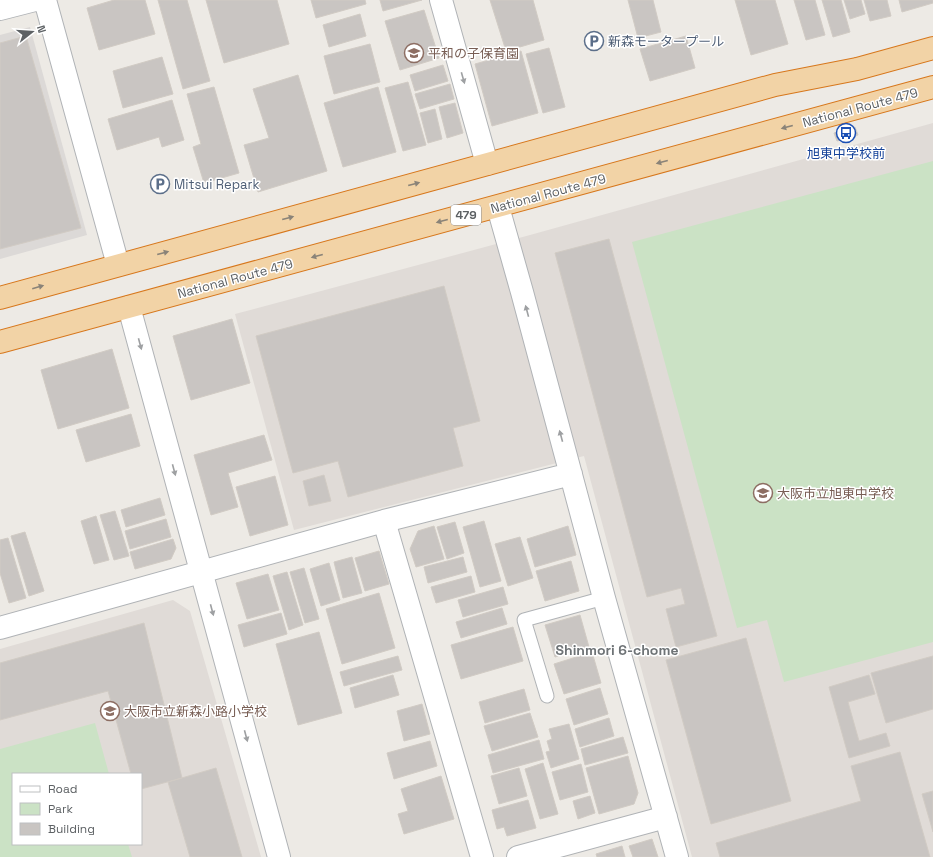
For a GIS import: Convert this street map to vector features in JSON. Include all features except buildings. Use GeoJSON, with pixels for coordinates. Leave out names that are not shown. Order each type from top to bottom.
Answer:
{"type":"FeatureCollection","features":[{"type":"Feature","properties":{"kind":"highway"},"geometry":{"type":"LineString","coordinates":[[0,298],[775,85],[857,69],[933,48]]}},
{"type":"Feature","properties":{"kind":"highway","name":"National Route 479"},"geometry":{"type":"LineString","coordinates":[[0,342],[933,87]]}},
{"type":"Feature","properties":{"kind":"street"},"geometry":{"type":"LineString","coordinates":[[0,9],[35,0]]}},
{"type":"Feature","properties":{"kind":"street"},"geometry":{"type":"LineString","coordinates":[[45,0],[118,265]]}},
{"type":"Feature","properties":{"kind":"street"},"geometry":{"type":"LineString","coordinates":[[441,0],[487,164]]}},
{"type":"Feature","properties":{"kind":"street"},"geometry":{"type":"LineString","coordinates":[[498,207],[676,857]]}},
{"type":"Feature","properties":{"kind":"street"},"geometry":{"type":"LineString","coordinates":[[129,307],[279,857]]}},
{"type":"Feature","properties":{"kind":"street"},"geometry":{"type":"LineString","coordinates":[[0,628],[384,521],[571,474]]}},
{"type":"Feature","properties":{"kind":"street"},"geometry":{"type":"LineString","coordinates":[[384,521],[482,857]]}},
{"type":"Feature","properties":{"kind":"street"},"geometry":{"type":"LineString","coordinates":[[518,857],[666,817]]}},
{"type":"Feature","properties":{"kind":"lane"},"geometry":{"type":"LineString","coordinates":[[547,696],[524,620],[604,598]]}},
{"type":"Feature","properties":{"kind":"shaded area"},"geometry":{"type":"Polygon","coordinates":[[[30,27],[87,235],[0,259],[0,35],[30,27]]]}},
{"type":"Feature","properties":{"kind":"shaded area","name":"大阪市立旭東中学校"},"geometry":{"type":"Polygon","coordinates":[[[933,123],[933,857],[692,857],[584,456],[294,530],[235,314],[530,235],[933,123]]]}},
{"type":"Feature","properties":{"kind":"shaded area","name":"大阪市立新森小路小学校"},"geometry":{"type":"Polygon","coordinates":[[[173,600],[190,611],[261,857],[0,857],[0,649],[173,600]]]}},
{"type":"Feature","properties":{"kind":"green space"},"geometry":{"type":"Polygon","coordinates":[[[933,161],[933,642],[784,682],[767,620],[737,628],[632,242],[933,161]]]}},
{"type":"Feature","properties":{"kind":"green space"},"geometry":{"type":"Polygon","coordinates":[[[95,723],[109,773],[12,773],[12,845],[128,845],[132,857],[0,857],[0,749],[95,723]]]}},
{"type":"Feature","properties":{"kind":"place","name":"新森モータープール"},"geometry":{"type":"Point","coordinates":[594,41]}},
{"type":"Feature","properties":{"kind":"place","name":"平和の子保育園"},"geometry":{"type":"Point","coordinates":[414,53]}},
{"type":"Feature","properties":{"kind":"place","name":"旭東中学校前"},"geometry":{"type":"Point","coordinates":[846,133]}},
{"type":"Feature","properties":{"kind":"place","name":"Mitsui Repark"},"geometry":{"type":"Point","coordinates":[160,184]}},
{"type":"Feature","properties":{"kind":"place","name":"大阪市立旭東中学校"},"geometry":{"type":"Point","coordinates":[763,493]}},
{"type":"Feature","properties":{"kind":"place","name":"大阪市立新森小路小学校"},"geometry":{"type":"Point","coordinates":[110,711]}},
{"type":"Feature","properties":{"kind":"district","name":"Shinmori 6-chome"},"geometry":{"type":"Point","coordinates":[617,650]}}]}
